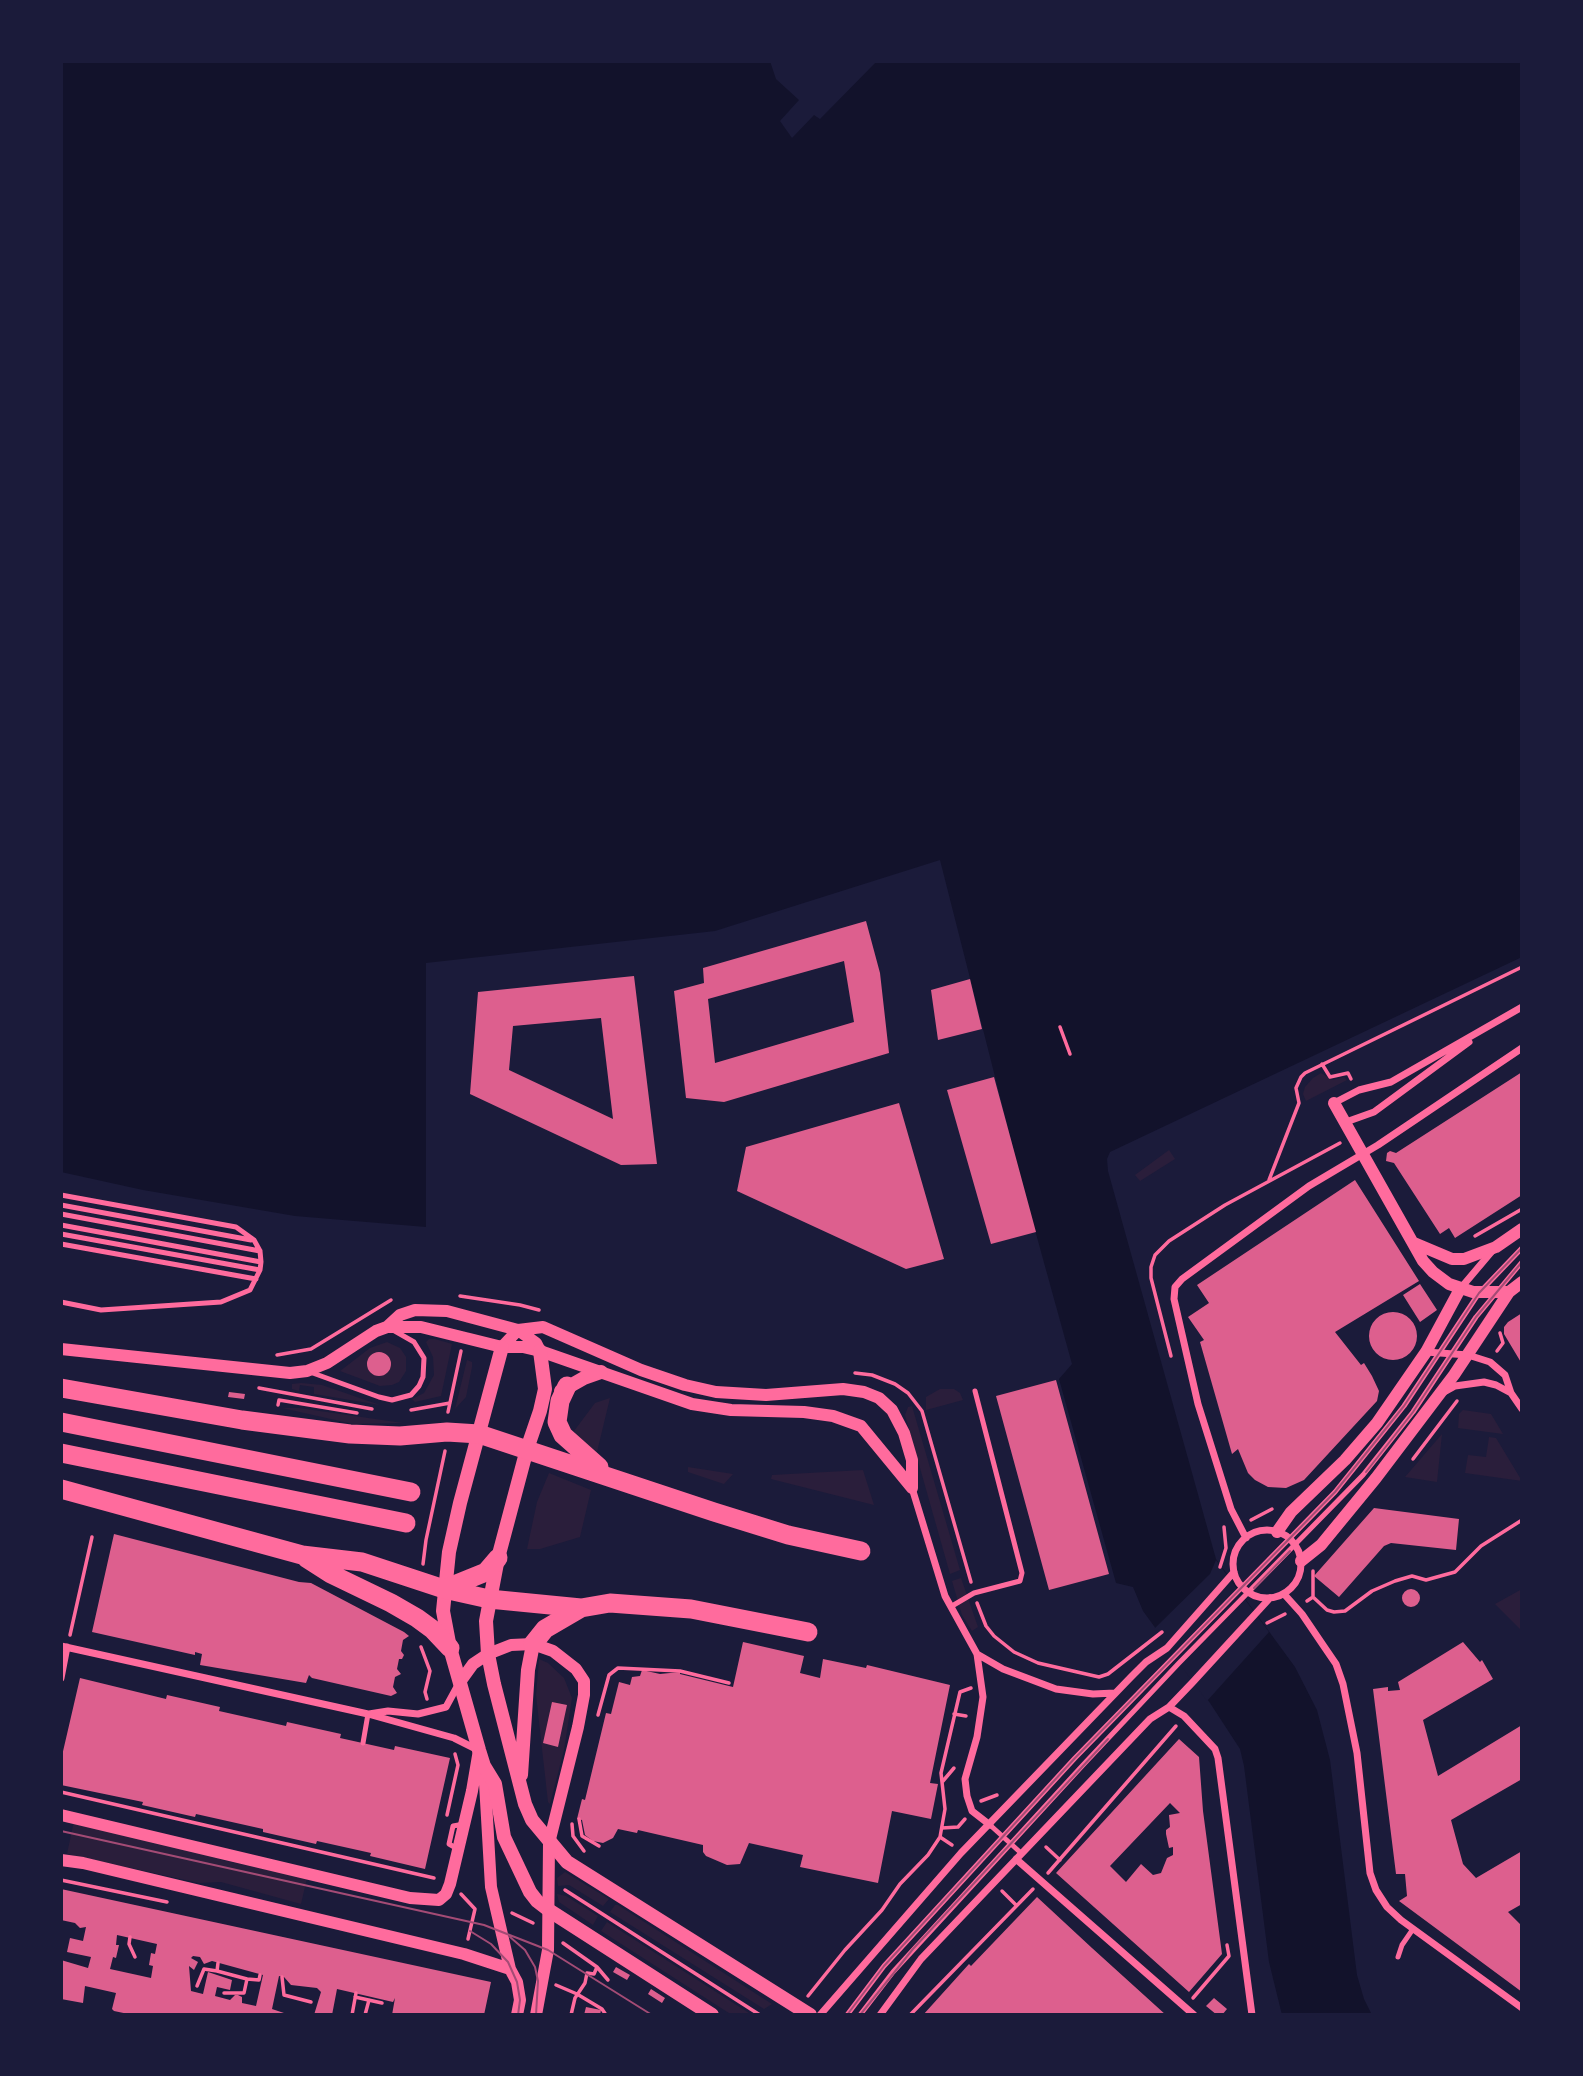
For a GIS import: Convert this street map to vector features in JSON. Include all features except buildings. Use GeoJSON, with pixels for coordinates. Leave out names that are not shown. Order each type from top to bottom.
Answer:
{"type":"FeatureCollection","features":[{"type":"Feature","properties":{"kind":"highway"},"geometry":{"type":"LineString","coordinates":[[567,1386],[560,1401],[557,1422],[563,1435],[598,1465],[603,1475]]}},
{"type":"Feature","properties":{"kind":"highway"},"geometry":{"type":"LineString","coordinates":[[61,1388],[242,1420],[350,1434],[479,1434],[788,1535],[861,1551]]}},
{"type":"Feature","properties":{"kind":"highway"},"geometry":{"type":"LineString","coordinates":[[61,1422],[411,1492]]}},
{"type":"Feature","properties":{"kind":"highway"},"geometry":{"type":"LineString","coordinates":[[61,1453],[406,1524]]}},
{"type":"Feature","properties":{"kind":"highway"},"geometry":{"type":"LineString","coordinates":[[61,1489],[302,1555],[362,1562],[443,1589],[489,1599],[581,1608],[610,1603],[691,1609],[808,1632]]}},
{"type":"Feature","properties":{"kind":"highway"},"geometry":{"type":"LineString","coordinates":[[302,1555],[331,1574],[391,1602],[417,1618],[450,1648]]}},
{"type":"Feature","properties":{"kind":"highway"},"geometry":{"type":"LineString","coordinates":[[443,1589],[486,1572],[498,1558]]}},
{"type":"Feature","properties":{"kind":"highway"},"geometry":{"type":"LineString","coordinates":[[533,1644],[545,1629],[581,1608]]}},
{"type":"Feature","properties":{"kind":"main road"},"geometry":{"type":"LineString","coordinates":[[502,1347],[455,1522],[443,1589],[443,1611],[450,1648],[479,1750],[484,1766],[495,1784],[504,1837],[530,1892],[550,1911],[712,2015]]}},
{"type":"Feature","properties":{"kind":"main road"},"geometry":{"type":"LineString","coordinates":[[540,1352],[545,1390],[498,1558],[486,1621],[488,1654],[520,1788],[532,1820],[568,1862],[804,2011]]}},
{"type":"Feature","properties":{"kind":"main road"},"geometry":{"type":"LineString","coordinates":[[540,1411],[567,1386],[601,1372]]}},
{"type":"Feature","properties":{"kind":"main road"},"geometry":{"type":"LineString","coordinates":[[520,1788],[528,1670],[533,1644]]}},
{"type":"Feature","properties":{"kind":"street"},"geometry":{"type":"LineString","coordinates":[[1509,1292],[1479,1293],[1460,1289],[1435,1274],[1423,1261],[1334,1103],[1359,1090],[1391,1082],[1522,1007]]}},
{"type":"Feature","properties":{"kind":"street"},"geometry":{"type":"LineString","coordinates":[[1346,1122],[1374,1112],[1500,1018]]}},
{"type":"Feature","properties":{"kind":"street"},"geometry":{"type":"LineString","coordinates":[[1246,1538],[1231,1509],[1198,1404],[1174,1299],[1175,1287],[1247,1229],[1308,1186],[1378,1145],[1522,1048]]}},
{"type":"Feature","properties":{"kind":"street"},"geometry":{"type":"LineString","coordinates":[[1415,1244],[1452,1259],[1464,1259],[1496,1247],[1522,1229]]}},
{"type":"Feature","properties":{"kind":"street"},"geometry":{"type":"LineString","coordinates":[[1283,1535],[1291,1513],[1345,1460],[1377,1423],[1426,1352],[1460,1289],[1496,1247]]}},
{"type":"Feature","properties":{"kind":"street"},"geometry":{"type":"LineString","coordinates":[[1301,1561],[1321,1545],[1411,1434],[1509,1292],[1522,1282]]}},
{"type":"Feature","properties":{"kind":"street"},"geometry":{"type":"LineString","coordinates":[[387,1327],[400,1315],[415,1310],[447,1311],[518,1330],[536,1343],[540,1352]]}},
{"type":"Feature","properties":{"kind":"street"},"geometry":{"type":"LineString","coordinates":[[61,1349],[226,1365],[266,1372],[307,1371],[327,1363],[376,1331],[387,1327],[421,1327],[502,1347],[523,1347],[692,1404],[731,1410],[804,1412],[833,1416],[861,1426],[912,1488]]}},
{"type":"Feature","properties":{"kind":"street"},"geometry":{"type":"LineString","coordinates":[[502,1347],[518,1330],[543,1327],[641,1370],[685,1385],[716,1392],[766,1395],[843,1389],[864,1392],[879,1398],[892,1410],[904,1433],[912,1460],[912,1488],[945,1596],[977,1654],[984,1697],[977,1737],[965,1779],[972,1811],[990,1825]]}},
{"type":"Feature","properties":{"kind":"street"},"geometry":{"type":"LineString","coordinates":[[1426,1352],[1468,1355],[1490,1362],[1500,1369],[1522,1409]]}},
{"type":"Feature","properties":{"kind":"street"},"geometry":{"type":"LineString","coordinates":[[1439,1395],[1455,1386],[1483,1382],[1511,1393]]}},
{"type":"Feature","properties":{"kind":"street"},"geometry":{"type":"LineString","coordinates":[[820,2015],[961,1853],[1146,1662],[1167,1648],[1232,1574],[1235,1553],[1246,1538],[1258,1532],[1283,1535],[1295,1546],[1301,1561],[1295,1583],[1284,1594],[1270,1598],[1247,1595],[1232,1574]]}},
{"type":"Feature","properties":{"kind":"street"},"geometry":{"type":"LineString","coordinates":[[1284,1594],[1297,1607],[1336,1664],[1343,1684],[1357,1753],[1370,1873],[1376,1890],[1387,1907],[1413,1929],[1522,2008]]}},
{"type":"Feature","properties":{"kind":"street"},"geometry":{"type":"LineString","coordinates":[[880,2015],[921,1959],[1150,1719],[1169,1707],[1270,1598]]}},
{"type":"Feature","properties":{"kind":"street"},"geometry":{"type":"LineString","coordinates":[[368,1714],[388,1711],[418,1714],[446,1707],[473,1664],[488,1654],[511,1645],[533,1644],[554,1651],[576,1669],[584,1681],[578,1727],[550,1843],[550,1911],[546,1961],[536,2015]]}},
{"type":"Feature","properties":{"kind":"street"},"geometry":{"type":"LineString","coordinates":[[61,1678],[64,1646],[368,1714],[454,1738],[479,1750],[458,1850],[446,1894],[439,1900],[410,1898],[61,1815]]}},
{"type":"Feature","properties":{"kind":"street"},"geometry":{"type":"LineString","coordinates":[[977,1654],[1003,1669],[1056,1689],[1093,1694],[1116,1693]]}},
{"type":"Feature","properties":{"kind":"street"},"geometry":{"type":"LineString","coordinates":[[1169,1707],[1184,1716],[1215,1749],[1218,1758],[1252,2015]]}},
{"type":"Feature","properties":{"kind":"street"},"geometry":{"type":"LineString","coordinates":[[484,1766],[491,1887],[510,1969],[517,1982],[520,2000],[517,2015]]}},
{"type":"Feature","properties":{"kind":"street"},"geometry":{"type":"LineString","coordinates":[[1019,1856],[1041,1881],[1194,2015]]}},
{"type":"Feature","properties":{"kind":"street"},"geometry":{"type":"LineString","coordinates":[[61,1860],[464,1954],[510,1969]]}},
{"type":"Feature","properties":{"kind":"lane"},"geometry":{"type":"LineString","coordinates":[[61,1195],[236,1227],[254,1240],[260,1251],[261,1262],[250,1290],[221,1302],[101,1310],[61,1302]]}},
{"type":"Feature","properties":{"kind":"lane"},"geometry":{"type":"LineString","coordinates":[[61,1205],[254,1240]]}},
{"type":"Feature","properties":{"kind":"lane"},"geometry":{"type":"LineString","coordinates":[[61,1214],[260,1251]]}},
{"type":"Feature","properties":{"kind":"lane"},"geometry":{"type":"LineString","coordinates":[[61,1225],[261,1262]]}},
{"type":"Feature","properties":{"kind":"lane"},"geometry":{"type":"LineString","coordinates":[[61,1234],[260,1270]]}},
{"type":"Feature","properties":{"kind":"lane"},"geometry":{"type":"LineString","coordinates":[[61,1244],[256,1279]]}},
{"type":"Feature","properties":{"kind":"lane"},"geometry":{"type":"LineString","coordinates":[[846,2015],[884,1966],[1003,1836],[1240,1588],[1283,1535],[1335,1492],[1405,1406],[1479,1293],[1522,1248]]}},
{"type":"Feature","properties":{"kind":"lane"},"geometry":{"type":"LineString","coordinates":[[860,2015],[893,1972],[1011,1843],[1179,1663],[1385,1450],[1494,1293],[1522,1262]]}},
{"type":"Feature","properties":{"kind":"lane"},"geometry":{"type":"LineString","coordinates":[[307,1371],[379,1397],[392,1399],[411,1395],[423,1377],[424,1358],[414,1342],[387,1327]]}},
{"type":"Feature","properties":{"kind":"lane"},"geometry":{"type":"LineString","coordinates":[[952,1606],[974,1593],[1020,1581],[1022,1573],[975,1391]]}},
{"type":"Feature","properties":{"kind":"lane"},"geometry":{"type":"LineString","coordinates":[[363,1743],[368,1714]]}},
{"type":"Feature","properties":{"kind":"lane"},"geometry":{"type":"LineString","coordinates":[[990,1825],[1011,1843],[1019,1856]]}},
{"type":"Feature","properties":{"kind":"lane"},"geometry":{"type":"LineString","coordinates":[[1398,1956],[1413,1929]]}},
{"type":"Feature","properties":{"kind":"path"},"geometry":{"type":"LineString","coordinates":[[1269,1180],[1300,1103],[1296,1088],[1305,1073],[1522,967]]}},
{"type":"Feature","properties":{"kind":"path"},"geometry":{"type":"LineString","coordinates":[[1060,1027],[1070,1054]]}},
{"type":"Feature","properties":{"kind":"path"},"geometry":{"type":"LineString","coordinates":[[1172,1357],[1151,1278],[1155,1255],[1169,1241],[1269,1180],[1353,1136]]}},
{"type":"Feature","properties":{"kind":"path"},"geometry":{"type":"LineString","coordinates":[[1467,1241],[1522,1209]]}},
{"type":"Feature","properties":{"kind":"path"},"geometry":{"type":"LineString","coordinates":[[881,1378],[908,1393],[922,1411],[974,1593],[986,1626],[994,1636],[1014,1652],[1038,1663],[1099,1677],[1108,1674],[1158,1634]]}},
{"type":"Feature","properties":{"kind":"path"},"geometry":{"type":"LineString","coordinates":[[248,1386],[381,1410]]}},
{"type":"Feature","properties":{"kind":"path"},"geometry":{"type":"LineString","coordinates":[[279,1400],[360,1413]]}},
{"type":"Feature","properties":{"kind":"path"},"geometry":{"type":"LineString","coordinates":[[407,1410],[450,1403]]}},
{"type":"Feature","properties":{"kind":"path"},"geometry":{"type":"LineString","coordinates":[[439,1413],[449,1412]]}},
{"type":"Feature","properties":{"kind":"path"},"geometry":{"type":"LineString","coordinates":[[1239,1525],[1281,1504]]}},
{"type":"Feature","properties":{"kind":"path"},"geometry":{"type":"LineString","coordinates":[[1221,1520],[1226,1532],[1226,1548],[1221,1564]]}},
{"type":"Feature","properties":{"kind":"path"},"geometry":{"type":"LineString","coordinates":[[1313,1567],[1312,1597],[1327,1611],[1345,1611],[1372,1591],[1395,1581],[1412,1576],[1426,1580],[1455,1572],[1481,1546],[1522,1520]]}},
{"type":"Feature","properties":{"kind":"path"},"geometry":{"type":"LineString","coordinates":[[64,1646],[92,1536]]}},
{"type":"Feature","properties":{"kind":"path"},"geometry":{"type":"LineString","coordinates":[[1266,1623],[1312,1597]]}},
{"type":"Feature","properties":{"kind":"path"},"geometry":{"type":"LineString","coordinates":[[1003,1669],[1014,1652]]}},
{"type":"Feature","properties":{"kind":"path"},"geometry":{"type":"LineString","coordinates":[[596,1724],[609,1675],[618,1668],[680,1671],[729,1683]]}},
{"type":"Feature","properties":{"kind":"path"},"geometry":{"type":"LineString","coordinates":[[804,2011],[940,1837],[945,1809],[941,1773],[954,1714],[960,1692],[981,1684]]}},
{"type":"Feature","properties":{"kind":"path"},"geometry":{"type":"LineString","coordinates":[[954,1714],[966,1716]]}},
{"type":"Feature","properties":{"kind":"path"},"geometry":{"type":"LineString","coordinates":[[910,2015],[1041,1881],[1166,1739]]}},
{"type":"Feature","properties":{"kind":"path"},"geometry":{"type":"LineString","coordinates":[[942,1783],[954,1767]]}},
{"type":"Feature","properties":{"kind":"path"},"geometry":{"type":"LineString","coordinates":[[61,1792],[434,1878]]}},
{"type":"Feature","properties":{"kind":"path"},"geometry":{"type":"LineString","coordinates":[[575,1814],[573,1836],[577,1845],[591,1857]]}},
{"type":"Feature","properties":{"kind":"path"},"geometry":{"type":"LineString","coordinates":[[579,1819],[582,1836],[599,1846]]}},
{"type":"Feature","properties":{"kind":"path"},"geometry":{"type":"LineString","coordinates":[[464,1954],[475,1914],[470,1901]]}},
{"type":"Feature","properties":{"kind":"path"},"geometry":{"type":"LineString","coordinates":[[887,1902],[894,1906]]}},
{"type":"Feature","properties":{"kind":"path"},"geometry":{"type":"LineString","coordinates":[[604,1914],[760,2015]]}},
{"type":"Feature","properties":{"kind":"path"},"geometry":{"type":"LineString","coordinates":[[130,1937],[129,1944],[135,1957]]}},
{"type":"Feature","properties":{"kind":"path"},"geometry":{"type":"LineString","coordinates":[[1191,2001],[1229,1956],[1227,1942]]}},
{"type":"Feature","properties":{"kind":"path"},"geometry":{"type":"LineString","coordinates":[[581,1955],[608,1980]]}},
{"type":"Feature","properties":{"kind":"path"},"geometry":{"type":"LineString","coordinates":[[217,1971],[218,1963]]}},
{"type":"Feature","properties":{"kind":"path"},"geometry":{"type":"LineString","coordinates":[[571,2015],[587,1973],[594,1974],[597,1967]]}},
{"type":"Feature","properties":{"kind":"path"},"geometry":{"type":"LineString","coordinates":[[197,1986],[204,1969],[247,1979],[259,1980],[260,1975]]}},
{"type":"Feature","properties":{"kind":"path"},"geometry":{"type":"LineString","coordinates":[[282,1977],[284,1995],[311,2002]]}},
{"type":"Feature","properties":{"kind":"path"},"geometry":{"type":"LineString","coordinates":[[223,1993],[244,1993],[247,1979]]}},
{"type":"Feature","properties":{"kind":"path"},"geometry":{"type":"LineString","coordinates":[[577,1994],[606,2015]]}},
{"type":"Feature","properties":{"kind":"path"},"geometry":{"type":"LineString","coordinates":[[352,2015],[355,1995],[382,2003]]}},
{"type":"Feature","properties":{"kind":"path"},"geometry":{"type":"LineString","coordinates":[[365,2015],[369,2000]]}},
{"type":"Feature","properties":{"kind":"shaded area"},"geometry":{"type":"Polygon","coordinates":[[[61,61],[1522,61],[1522,957],[1110,1152],[1107,1159],[1108,1171],[1216,1559],[1295,1667],[1317,1710],[1330,1760],[1357,1975],[1372,2015],[1282,2015],[1269,1962],[1240,1749],[1143,1611],[1133,1587],[1116,1583],[1059,1379],[1072,1364],[1022,1183],[940,860],[715,931],[426,963],[426,1227],[295,1216],[143,1190],[61,1172],[61,61]]]}},
{"type":"Feature","properties":{"kind":"shaded area"},"geometry":{"type":"Polygon","coordinates":[[[1321,1073],[1332,1080],[1344,1077],[1347,1080],[1306,1101],[1303,1094],[1305,1087],[1321,1073]]]}},
{"type":"Feature","properties":{"kind":"shaded area"},"geometry":{"type":"Polygon","coordinates":[[[1169,1150],[1175,1159],[1140,1181],[1135,1175],[1169,1150]]]}},
{"type":"Feature","properties":{"kind":"shaded area"},"geometry":{"type":"Polygon","coordinates":[[[435,1339],[452,1344],[441,1396],[415,1402],[412,1399],[424,1393],[434,1375],[433,1357],[426,1342],[435,1339]]]}},
{"type":"Feature","properties":{"kind":"shaded area"},"geometry":{"type":"Polygon","coordinates":[[[387,1342],[400,1348],[406,1357],[406,1371],[399,1382],[380,1386],[340,1371],[370,1348],[387,1342]]]}},
{"type":"Feature","properties":{"kind":"shaded area"},"geometry":{"type":"Polygon","coordinates":[[[467,1360],[472,1362],[472,1367],[466,1397],[455,1409],[467,1360]]]}},
{"type":"Feature","properties":{"kind":"shaded area"},"geometry":{"type":"Polygon","coordinates":[[[292,1384],[322,1385],[380,1405],[314,1394],[314,1387],[300,1385],[299,1391],[292,1389],[292,1384]]]}},
{"type":"Feature","properties":{"kind":"shaded area"},"geometry":{"type":"Polygon","coordinates":[[[940,1389],[954,1389],[960,1393],[963,1400],[926,1410],[926,1397],[940,1389]]]}},
{"type":"Feature","properties":{"kind":"shaded area"},"geometry":{"type":"Polygon","coordinates":[[[610,1398],[597,1452],[577,1438],[574,1431],[595,1403],[610,1398]]]}},
{"type":"Feature","properties":{"kind":"shaded area"},"geometry":{"type":"Polygon","coordinates":[[[912,1406],[960,1570],[950,1574],[905,1415],[908,1407],[912,1406]]]}},
{"type":"Feature","properties":{"kind":"shaded area"},"geometry":{"type":"Polygon","coordinates":[[[282,1408],[299,1408],[403,1423],[353,1424],[282,1408]]]}},
{"type":"Feature","properties":{"kind":"shaded area"},"geometry":{"type":"Polygon","coordinates":[[[1463,1410],[1491,1414],[1503,1434],[1458,1428],[1459,1414],[1463,1410]]]}},
{"type":"Feature","properties":{"kind":"shaded area"},"geometry":{"type":"Polygon","coordinates":[[[1442,1434],[1437,1482],[1405,1477],[1442,1434]]]}},
{"type":"Feature","properties":{"kind":"shaded area"},"geometry":{"type":"Polygon","coordinates":[[[1489,1437],[1496,1438],[1522,1481],[1465,1473],[1468,1455],[1486,1457],[1489,1437]]]}},
{"type":"Feature","properties":{"kind":"shaded area"},"geometry":{"type":"Polygon","coordinates":[[[688,1467],[733,1474],[724,1484],[688,1472],[688,1467]]]}},
{"type":"Feature","properties":{"kind":"shaded area"},"geometry":{"type":"Polygon","coordinates":[[[863,1470],[874,1505],[771,1479],[772,1475],[863,1470]]]}},
{"type":"Feature","properties":{"kind":"shaded area"},"geometry":{"type":"Polygon","coordinates":[[[549,1473],[591,1490],[580,1537],[540,1549],[527,1549],[537,1502],[549,1473]]]}},
{"type":"Feature","properties":{"kind":"shaded area"},"geometry":{"type":"Polygon","coordinates":[[[961,1578],[978,1627],[972,1631],[962,1615],[952,1581],[961,1578]]]}},
{"type":"Feature","properties":{"kind":"shaded area"},"geometry":{"type":"Polygon","coordinates":[[[1522,1589],[1522,1631],[1495,1604],[1522,1589]]]}},
{"type":"Feature","properties":{"kind":"shaded area"},"geometry":{"type":"Polygon","coordinates":[[[539,1659],[548,1663],[564,1678],[572,1698],[564,1750],[550,1804],[536,1695],[539,1659]]]}},
{"type":"Feature","properties":{"kind":"shaded area"},"geometry":{"type":"Polygon","coordinates":[[[74,1821],[204,1850],[222,1860],[307,1878],[301,1904],[221,1882],[199,1883],[67,1854],[74,1821]]]}},
{"type":"Feature","properties":{"kind":"shaded area"},"geometry":{"type":"Polygon","coordinates":[[[565,1872],[609,1899],[603,1906],[569,1885],[558,1886],[557,1878],[565,1872]]]}},
{"type":"Feature","properties":{"kind":"shaded area"},"geometry":{"type":"Polygon","coordinates":[[[557,1894],[566,1896],[598,1916],[593,1925],[559,1902],[557,1894]]]}},
{"type":"Feature","properties":{"kind":"shaded area"},"geometry":{"type":"Polygon","coordinates":[[[615,1905],[772,2004],[764,2009],[610,1912],[615,1905]]]}},
{"type":"Feature","properties":{"kind":"shaded area"},"geometry":{"type":"Polygon","coordinates":[[[607,1922],[752,2015],[732,2015],[601,1931],[607,1922]]]}},
{"type":"Feature","properties":{"kind":"pier"},"geometry":{"type":"Polygon","coordinates":[[[770,61],[877,61],[820,119],[814,115],[792,138],[780,121],[799,100],[776,79],[770,61]]]}},
{"type":"Feature","properties":{"kind":"pier"},"geometry":{"type":"Polygon","coordinates":[[[1216,1560],[1269,1632],[1207,1701],[1154,1629],[1210,1574],[1216,1560]]]}},
{"type":"Feature","properties":{"kind":"tram line"},"geometry":{"type":"LineString","coordinates":[[847,2015],[884,1966],[1075,1758],[1335,1492],[1404,1406],[1479,1293],[1522,1248]]}},
{"type":"Feature","properties":{"kind":"tram line"},"geometry":{"type":"LineString","coordinates":[[1366,1472],[1413,1412],[1476,1317],[1522,1262]]}},
{"type":"Feature","properties":{"kind":"tram line"},"geometry":{"type":"LineString","coordinates":[[1254,1588],[1290,1551]]}},
{"type":"Feature","properties":{"kind":"tram line"},"geometry":{"type":"LineString","coordinates":[[860,2015],[913,1949],[1108,1739]]}},
{"type":"Feature","properties":{"kind":"tram line"},"geometry":{"type":"LineString","coordinates":[[61,1831],[484,1925],[548,1950],[652,2015]]}},
{"type":"Feature","properties":{"kind":"tram line"},"geometry":{"type":"LineString","coordinates":[[470,1931],[491,1944],[508,1962],[517,1982],[520,2000],[518,2015]]}},
{"type":"Feature","properties":{"kind":"tram line"},"geometry":{"type":"LineString","coordinates":[[510,1937],[525,1950],[535,1967],[538,1981],[536,2015]]}}]}
